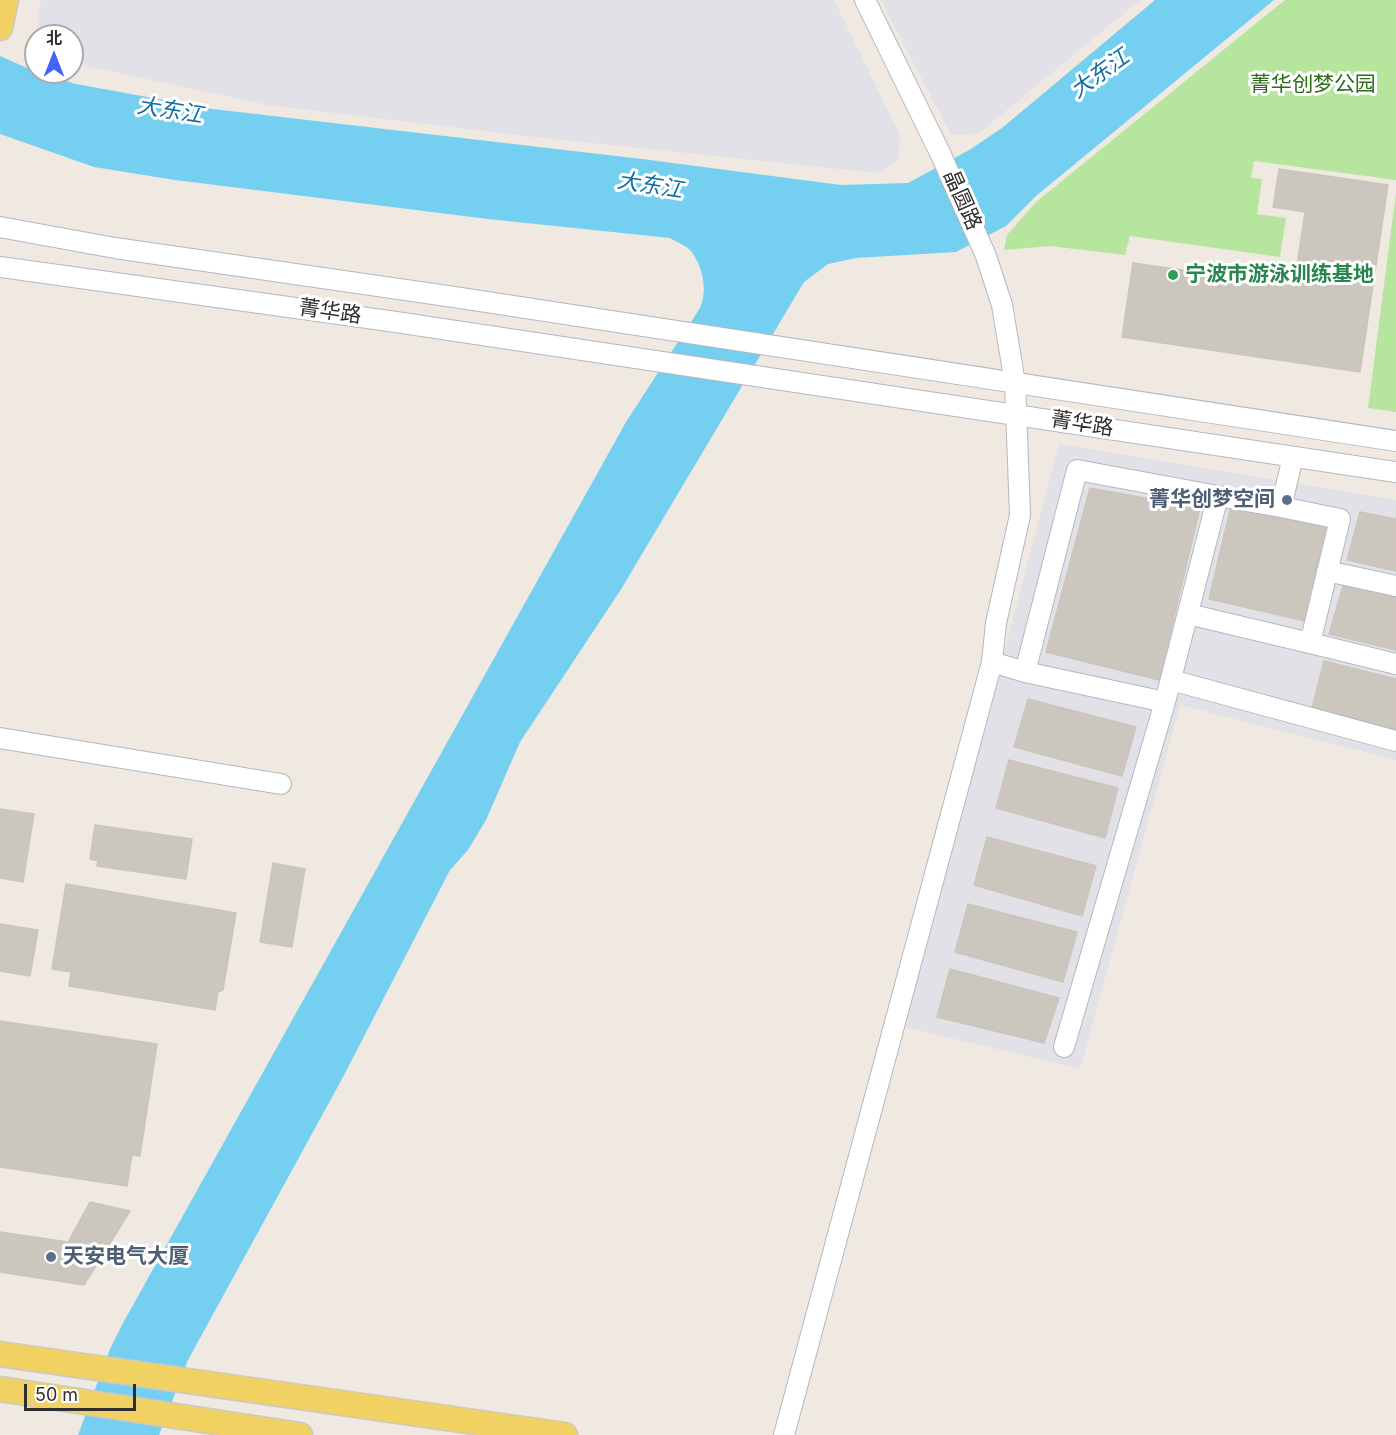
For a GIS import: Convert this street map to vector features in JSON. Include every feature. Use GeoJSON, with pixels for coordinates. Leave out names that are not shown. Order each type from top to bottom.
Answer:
{"type":"FeatureCollection","features":[{"type":"Feature","properties":{"kind":"main road"},"geometry":{"type":"LineString","coordinates":[[0,28],[6,0]]}},
{"type":"Feature","properties":{"kind":"main road"},"geometry":{"type":"LineString","coordinates":[[0,1354],[565,1435]]}},
{"type":"Feature","properties":{"kind":"main road"},"geometry":{"type":"LineString","coordinates":[[0,1389],[76,1403],[300,1435]]}},
{"type":"Feature","properties":{"kind":"street","name":"晶圆路"},"geometry":{"type":"LineString","coordinates":[[784,1435],[992,662],[996,623],[1020,515],[1015,383],[1002,305],[986,256],[942,155],[865,0]]}},
{"type":"Feature","properties":{"kind":"street","name":"菁华路"},"geometry":{"type":"LineString","coordinates":[[0,227],[115,248],[1396,441]]}},
{"type":"Feature","properties":{"kind":"street","name":"菁华路"},"geometry":{"type":"LineString","coordinates":[[0,267],[1016,413],[1396,472]]}},
{"type":"Feature","properties":{"kind":"street"},"geometry":{"type":"LineString","coordinates":[[1281,507],[1293,457]]}},
{"type":"Feature","properties":{"kind":"street"},"geometry":{"type":"LineString","coordinates":[[1025,672],[1077,470],[1340,519],[1310,643]]}},
{"type":"Feature","properties":{"kind":"street"},"geometry":{"type":"LineString","coordinates":[[1064,1047],[1165,702],[1218,496]]}},
{"type":"Feature","properties":{"kind":"street"},"geometry":{"type":"LineString","coordinates":[[1327,571],[1396,586]]}},
{"type":"Feature","properties":{"kind":"street"},"geometry":{"type":"LineString","coordinates":[[1188,614],[1396,664]]}},
{"type":"Feature","properties":{"kind":"street"},"geometry":{"type":"LineString","coordinates":[[992,662],[1025,672],[1165,702]]}},
{"type":"Feature","properties":{"kind":"street"},"geometry":{"type":"LineString","coordinates":[[1171,680],[1396,741]]}},
{"type":"Feature","properties":{"kind":"street"},"geometry":{"type":"LineString","coordinates":[[0,738],[281,784]]}},
{"type":"Feature","properties":{"kind":"shaded area"},"geometry":{"type":"Polygon","coordinates":[[[41,0],[834,0],[900,135],[898,161],[877,173],[534,137],[268,105],[84,66],[84,24],[38,24],[41,0]]]}},
{"type":"Feature","properties":{"kind":"shaded area"},"geometry":{"type":"Polygon","coordinates":[[[881,0],[1140,0],[978,134],[951,135],[881,0]]]}},
{"type":"Feature","properties":{"kind":"shaded area","name":"菁华创梦空间"},"geometry":{"type":"Polygon","coordinates":[[[1059,444],[1396,500],[1396,760],[1180,705],[1080,1069],[905,1027],[1059,444]]]}},
{"type":"Feature","properties":{"kind":"green space","name":"菁华创梦公园"},"geometry":{"type":"Polygon","coordinates":[[[1285,0],[1396,0],[1396,180],[1254,161],[1251,178],[1262,179],[1257,214],[1286,218],[1280,257],[1130,236],[1125,255],[1050,246],[1004,250],[1007,235],[1036,202],[1285,0]]]}},
{"type":"Feature","properties":{"kind":"green space"},"geometry":{"type":"Polygon","coordinates":[[[1396,193],[1396,412],[1368,408],[1396,193]]]}},
{"type":"Feature","properties":{"kind":"water","name":"大东江"},"geometry":{"type":"Polygon","coordinates":[[[1155,0],[1274,0],[1036,196],[1006,226],[956,252],[856,258],[828,264],[804,282],[620,591],[520,742],[486,820],[468,850],[450,870],[342,1079],[188,1360],[159,1435],[78,1435],[110,1349],[123,1323],[626,422],[700,308],[704,286],[698,263],[690,250],[670,238],[488,219],[175,180],[94,167],[0,134],[0,56],[24,67],[24,84],[76,84],[213,109],[642,159],[841,185],[908,183],[971,149],[1002,128],[1155,0]]]}},
{"type":"Feature","properties":{"kind":"building","name":"宁波市游泳训练基地"},"geometry":{"type":"Polygon","coordinates":[[[1279,169],[1388,185],[1360,372],[1122,337],[1133,263],[1294,286],[1305,212],[1273,207],[1279,169]]]}},
{"type":"Feature","properties":{"kind":"building"},"geometry":{"type":"Polygon","coordinates":[[[1090,488],[1200,508],[1159,680],[1046,652],[1090,488]]]}},
{"type":"Feature","properties":{"kind":"building"},"geometry":{"type":"Polygon","coordinates":[[[1231,506],[1326,526],[1305,621],[1209,599],[1231,506]]]}},
{"type":"Feature","properties":{"kind":"building"},"geometry":{"type":"Polygon","coordinates":[[[1360,512],[1396,519],[1396,571],[1347,560],[1360,512]]]}},
{"type":"Feature","properties":{"kind":"building"},"geometry":{"type":"Polygon","coordinates":[[[1343,586],[1396,598],[1396,650],[1329,634],[1343,586]]]}},
{"type":"Feature","properties":{"kind":"building"},"geometry":{"type":"Polygon","coordinates":[[[1324,661],[1396,679],[1396,735],[1311,712],[1324,661]]]}},
{"type":"Feature","properties":{"kind":"building"},"geometry":{"type":"Polygon","coordinates":[[[1028,699],[1136,727],[1122,776],[1014,747],[1028,699]]]}},
{"type":"Feature","properties":{"kind":"building"},"geometry":{"type":"Polygon","coordinates":[[[1009,760],[1118,788],[1105,838],[996,808],[1009,760]]]}},
{"type":"Feature","properties":{"kind":"building"},"geometry":{"type":"Polygon","coordinates":[[[0,809],[34,814],[23,882],[0,878],[0,809]]]}},
{"type":"Feature","properties":{"kind":"building"},"geometry":{"type":"Polygon","coordinates":[[[95,825],[192,839],[186,879],[97,866],[98,861],[90,859],[95,825]]]}},
{"type":"Feature","properties":{"kind":"building"},"geometry":{"type":"Polygon","coordinates":[[[987,837],[1096,866],[1082,916],[974,885],[987,837]]]}},
{"type":"Feature","properties":{"kind":"building"},"geometry":{"type":"Polygon","coordinates":[[[273,863],[305,869],[292,947],[260,942],[273,863]]]}},
{"type":"Feature","properties":{"kind":"building"},"geometry":{"type":"Polygon","coordinates":[[[66,884],[236,913],[223,990],[218,992],[215,1010],[69,986],[71,972],[52,969],[66,884]]]}},
{"type":"Feature","properties":{"kind":"building"},"geometry":{"type":"Polygon","coordinates":[[[968,904],[1077,932],[1063,982],[955,952],[968,904]]]}},
{"type":"Feature","properties":{"kind":"building"},"geometry":{"type":"Polygon","coordinates":[[[0,924],[38,930],[30,976],[0,971],[0,924]]]}},
{"type":"Feature","properties":{"kind":"building"},"geometry":{"type":"Polygon","coordinates":[[[950,969],[1059,998],[1044,1043],[937,1017],[950,969]]]}},
{"type":"Feature","properties":{"kind":"building"},"geometry":{"type":"Polygon","coordinates":[[[0,1021],[157,1044],[140,1156],[132,1155],[127,1186],[0,1167],[0,1021]]]}},
{"type":"Feature","properties":{"kind":"building","name":"天安电气大厦"},"geometry":{"type":"Polygon","coordinates":[[[90,1202],[130,1211],[84,1285],[0,1272],[0,1232],[68,1242],[90,1202]]]}},
{"type":"Feature","properties":{"kind":"place","name":"宁波市游泳训练基地"},"geometry":{"type":"Point","coordinates":[1173,275]}},
{"type":"Feature","properties":{"kind":"place","name":"菁华创梦空间"},"geometry":{"type":"Point","coordinates":[1287,500]}},
{"type":"Feature","properties":{"kind":"place","name":"天安电气大厦"},"geometry":{"type":"Point","coordinates":[51,1257]}}]}
